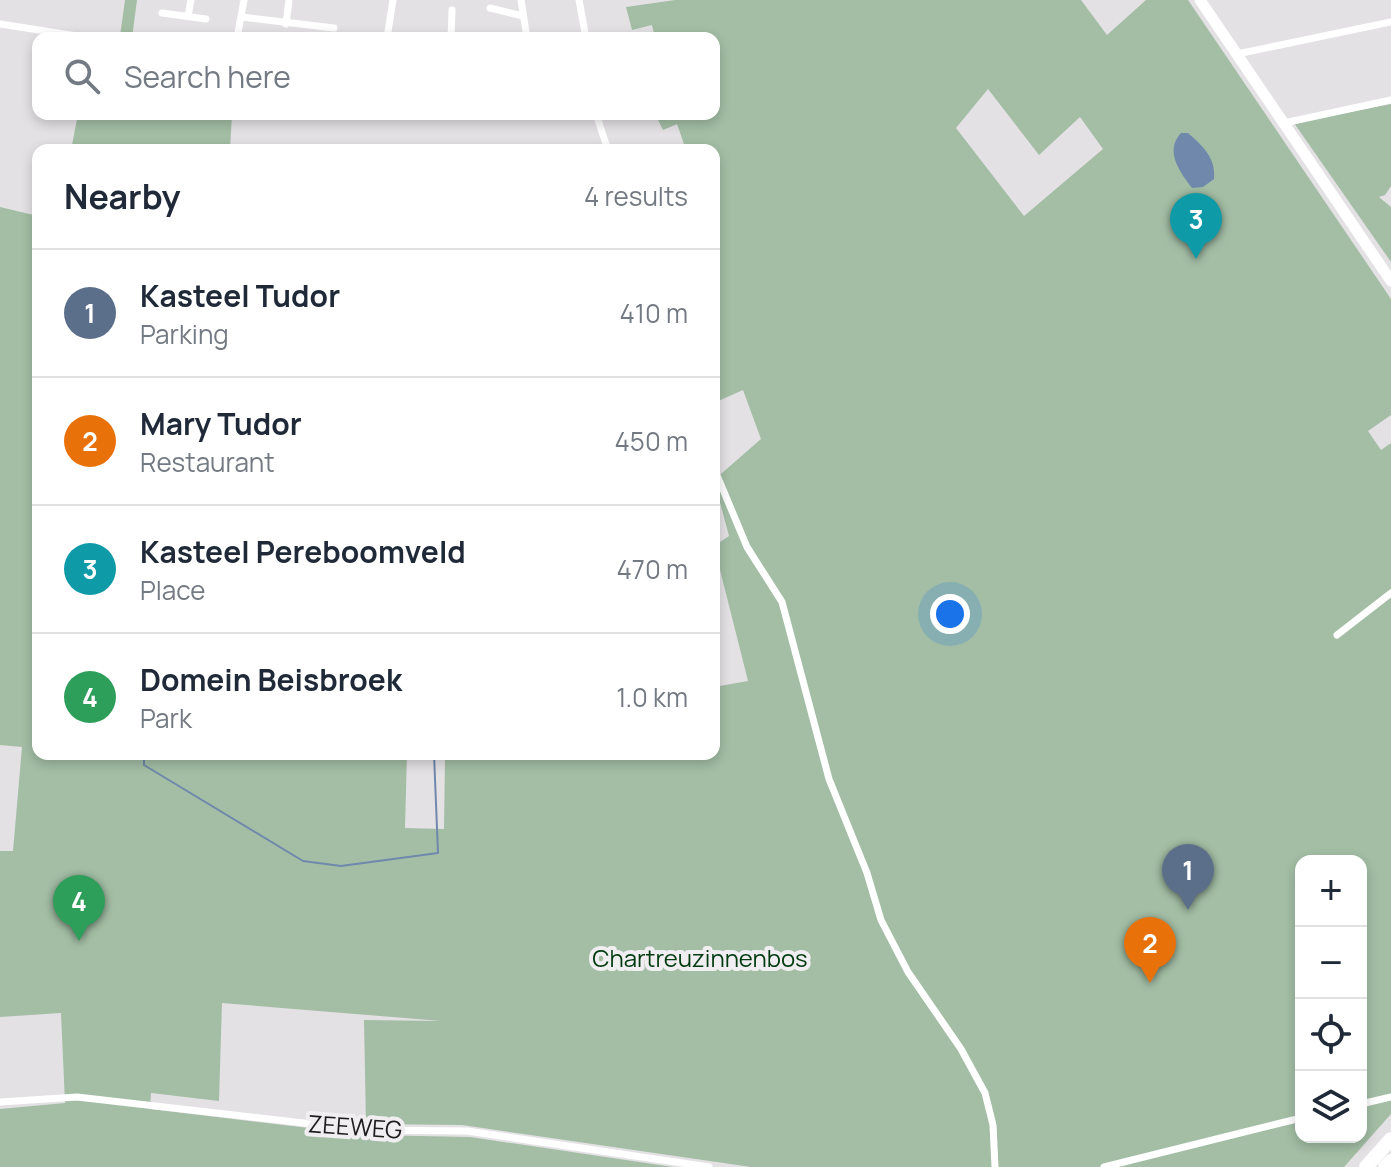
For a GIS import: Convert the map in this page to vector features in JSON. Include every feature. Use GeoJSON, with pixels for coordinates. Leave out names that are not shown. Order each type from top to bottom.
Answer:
{"type":"FeatureCollection","features":[{"type":"Feature","properties":{"kind":"highway"},"geometry":{"type":"LineString","coordinates":[[1366,1167],[1391,1139]]}},
{"type":"Feature","properties":{"kind":"highway"},"geometry":{"type":"LineString","coordinates":[[1385,1167],[1391,1161]]}},
{"type":"Feature","properties":{"kind":"main road"},"geometry":{"type":"LineString","coordinates":[[1200,0],[1391,281]]}},
{"type":"Feature","properties":{"kind":"street"},"geometry":{"type":"LineString","coordinates":[[188,16],[191,0]]}},
{"type":"Feature","properties":{"kind":"street"},"geometry":{"type":"LineString","coordinates":[[238,32],[244,0]]}},
{"type":"Feature","properties":{"kind":"street"},"geometry":{"type":"LineString","coordinates":[[286,24],[289,0]]}},
{"type":"Feature","properties":{"kind":"street"},"geometry":{"type":"LineString","coordinates":[[388,32],[393,0]]}},
{"type":"Feature","properties":{"kind":"street"},"geometry":{"type":"LineString","coordinates":[[521,0],[526,32]]}},
{"type":"Feature","properties":{"kind":"street"},"geometry":{"type":"LineString","coordinates":[[579,0],[585,32]]}},
{"type":"Feature","properties":{"kind":"street"},"geometry":{"type":"LineString","coordinates":[[490,8],[523,16]]}},
{"type":"Feature","properties":{"kind":"street"},"geometry":{"type":"LineString","coordinates":[[451,32],[452,10]]}},
{"type":"Feature","properties":{"kind":"street"},"geometry":{"type":"LineString","coordinates":[[162,13],[206,19]]}},
{"type":"Feature","properties":{"kind":"street"},"geometry":{"type":"LineString","coordinates":[[242,17],[334,28]]}},
{"type":"Feature","properties":{"kind":"street"},"geometry":{"type":"LineString","coordinates":[[1237,54],[1391,22]]}},
{"type":"Feature","properties":{"kind":"street"},"geometry":{"type":"LineString","coordinates":[[0,24],[51,32]]}},
{"type":"Feature","properties":{"kind":"street"},"geometry":{"type":"LineString","coordinates":[[1284,123],[1391,100]]}},
{"type":"Feature","properties":{"kind":"street"},"geometry":{"type":"LineString","coordinates":[[598,120],[606,144]]}},
{"type":"Feature","properties":{"kind":"street"},"geometry":{"type":"LineString","coordinates":[[720,482],[747,547],[782,602],[829,779],[881,920],[908,972],[961,1049],[985,1093],[993,1125],[995,1167]]}},
{"type":"Feature","properties":{"kind":"street"},"geometry":{"type":"LineString","coordinates":[[1337,635],[1391,593]]}},
{"type":"Feature","properties":{"kind":"street","name":"ZEEWEG"},"geometry":{"type":"LineString","coordinates":[[0,1102],[77,1097],[364,1130],[467,1131],[709,1167]]}},
{"type":"Feature","properties":{"kind":"street"},"geometry":{"type":"LineString","coordinates":[[1367,1103],[1391,1097]]}},
{"type":"Feature","properties":{"kind":"street"},"geometry":{"type":"LineString","coordinates":[[1104,1167],[1295,1119]]}},
{"type":"Feature","properties":{"kind":"green space"},"geometry":{"type":"Polygon","coordinates":[[[125,0],[137,0],[133,32],[121,32],[125,0]]]}},
{"type":"Feature","properties":{"kind":"green space","name":"Chartreuzinnenbos"},"geometry":{"type":"Polygon","coordinates":[[[675,0],[1081,0],[1107,35],[1146,0],[1188,0],[1391,299],[1391,415],[1368,431],[1381,450],[1391,443],[1391,1114],[1367,1141],[1367,855],[1295,855],[1295,1143],[1365,1143],[1344,1167],[751,1167],[462,1125],[366,1124],[364,1020],[441,1021],[222,1003],[219,1101],[151,1093],[150,1109],[368,1135],[470,1137],[673,1167],[0,1167],[0,1109],[65,1103],[61,1013],[0,1017],[0,851],[13,851],[22,747],[0,745],[0,207],[32,215],[32,760],[407,760],[405,828],[444,829],[445,760],[720,760],[720,686],[748,681],[720,570],[720,542],[729,536],[720,502],[720,475],[761,439],[743,390],[720,400],[720,144],[684,144],[677,124],[663,130],[658,120],[720,120],[720,32],[654,32],[652,25],[632,30],[626,7],[675,0]],[[988,89],[956,128],[1024,216],[1103,149],[1080,117],[1039,155],[988,89]]]}},
{"type":"Feature","properties":{"kind":"green space"},"geometry":{"type":"Polygon","coordinates":[[[1391,104],[1391,186],[1385,195],[1379,197],[1391,207],[1391,262],[1294,123],[1391,104]]]}},
{"type":"Feature","properties":{"kind":"green space"},"geometry":{"type":"Polygon","coordinates":[[[77,120],[232,120],[230,144],[72,144],[77,120]]]}},
{"type":"Feature","properties":{"kind":"water"},"geometry":{"type":"Polygon","coordinates":[[[1181,133],[1188,133],[1211,159],[1214,179],[1203,187],[1192,188],[1176,161],[1174,147],[1181,133]]]}},
{"type":"Feature","properties":{"kind":"waterway"},"geometry":{"type":"LineString","coordinates":[[144,760],[144,765],[303,861],[341,866],[438,853],[434,760]]}},
{"type":"Feature","properties":{"kind":"place","name":"Kasteel Pereboomveld"},"geometry":{"type":"Point","coordinates":[1196,259]}},
{"type":"Feature","properties":{"kind":"place","name":"Kasteel Tudor"},"geometry":{"type":"Point","coordinates":[1188,910]}},
{"type":"Feature","properties":{"kind":"place","name":"Domein Beisbroek"},"geometry":{"type":"Point","coordinates":[79,941]}},
{"type":"Feature","properties":{"kind":"place","name":"Mary Tudor"},"geometry":{"type":"Point","coordinates":[1150,983]}}]}
